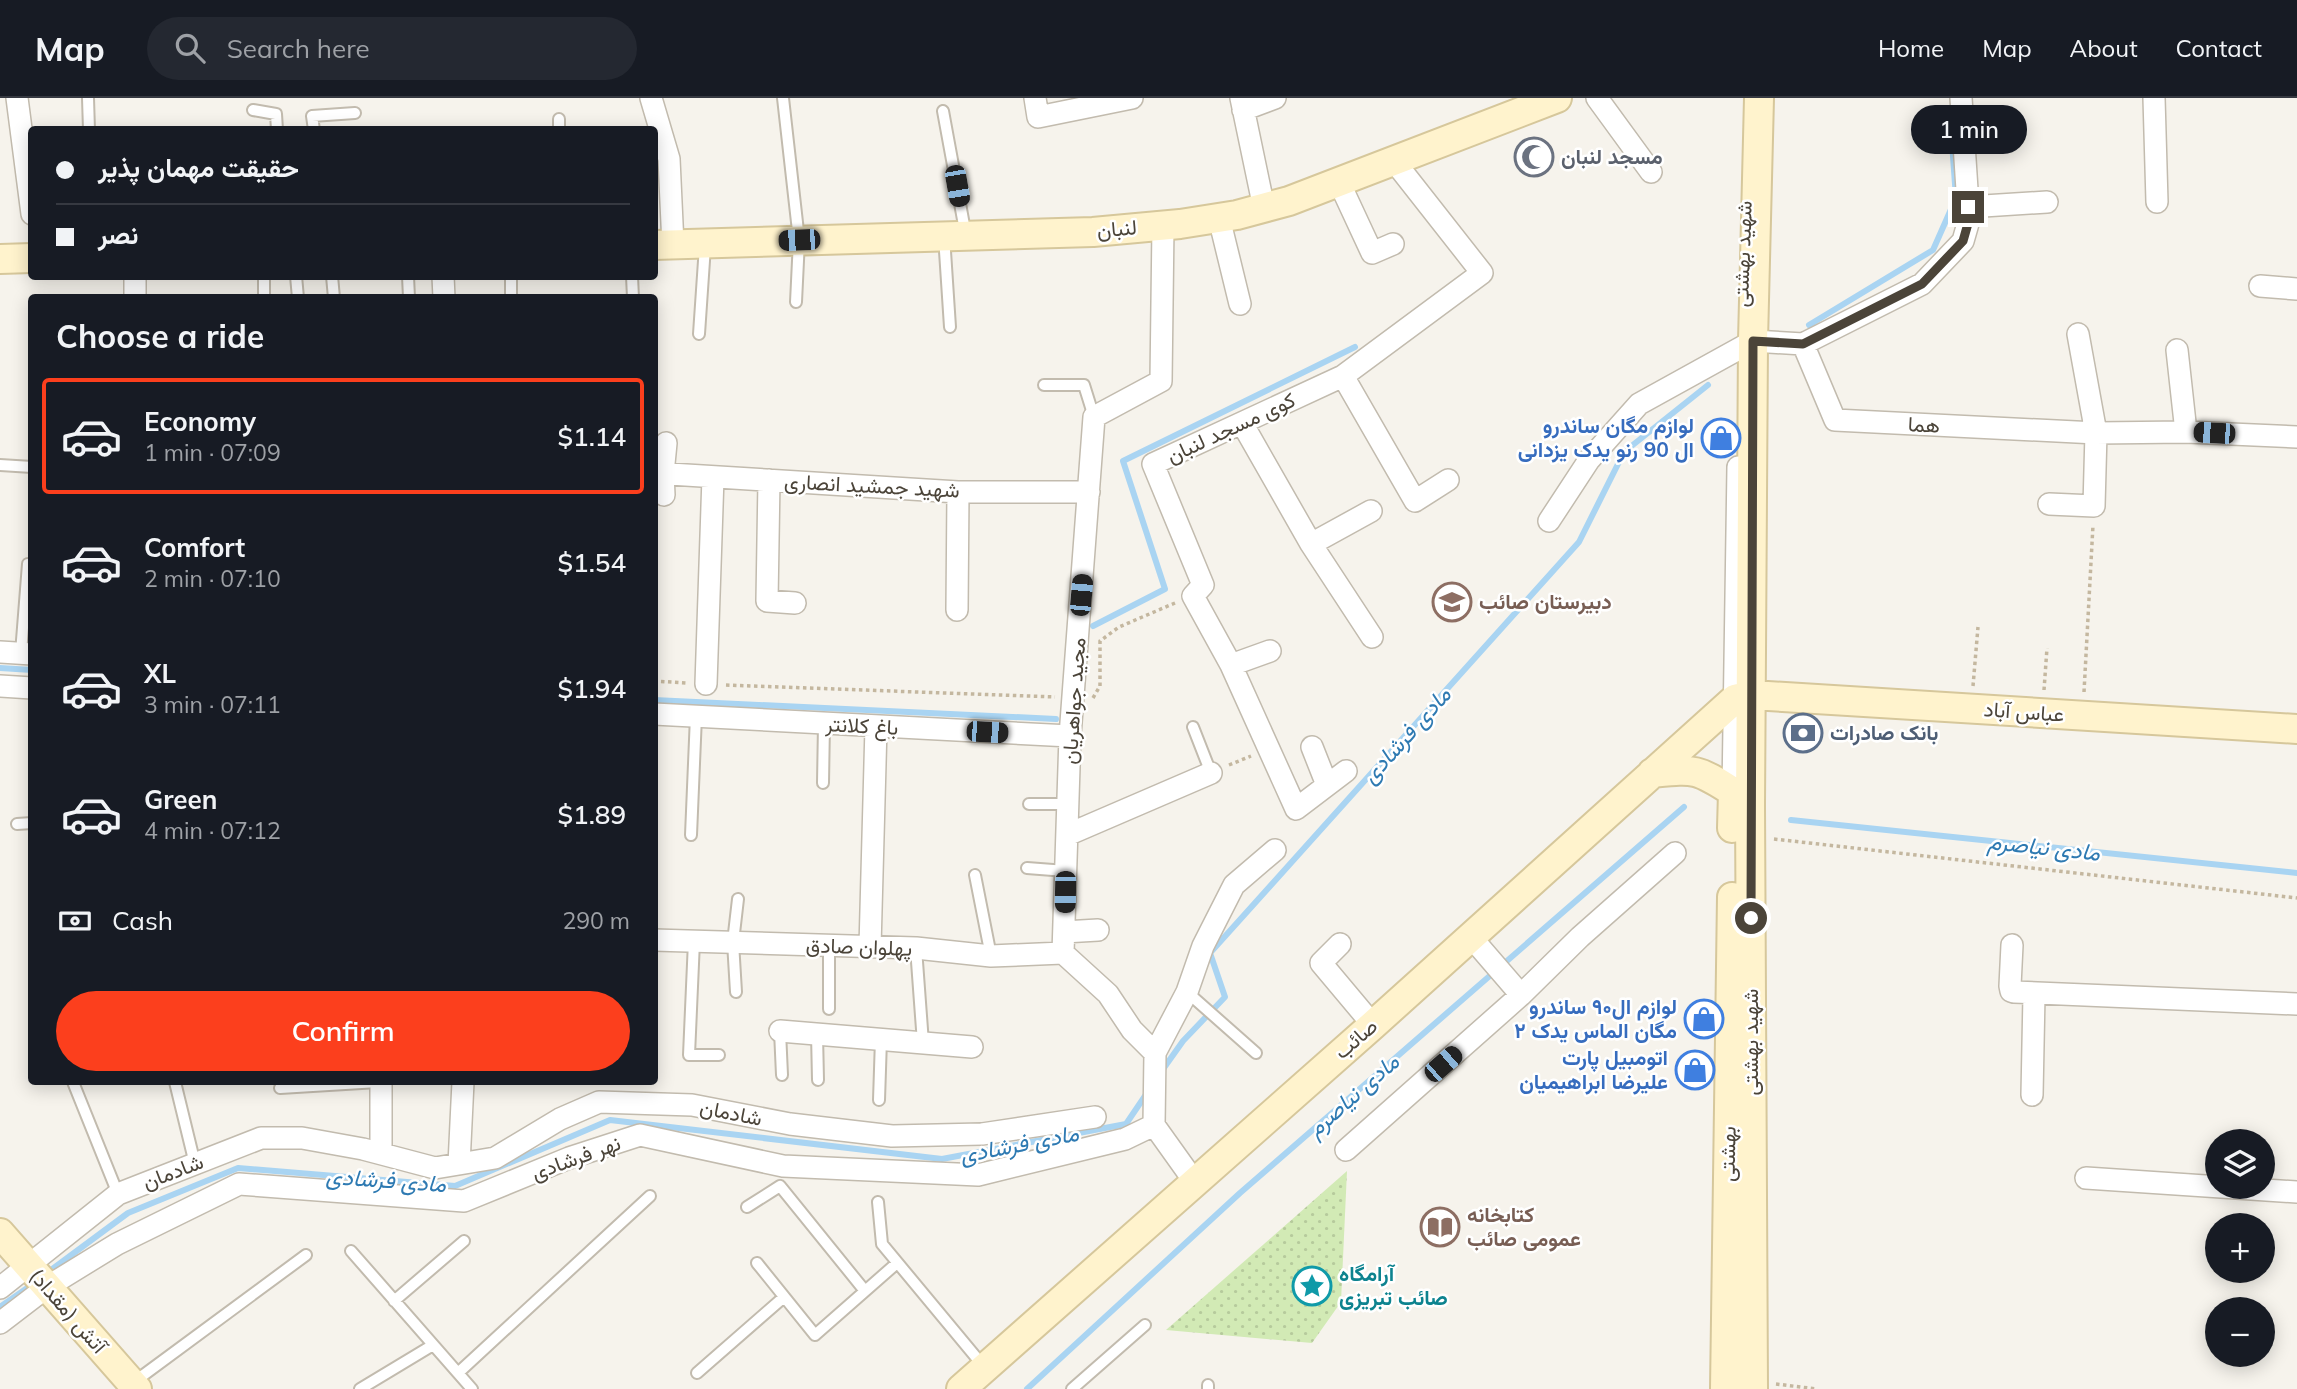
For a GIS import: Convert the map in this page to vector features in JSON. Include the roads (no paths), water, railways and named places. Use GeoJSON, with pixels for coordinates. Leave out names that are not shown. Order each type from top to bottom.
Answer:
{"type":"FeatureCollection","features":[{"type":"Feature","properties":{"kind":"main road","name":"لنبان"},"geometry":{"type":"LineString","coordinates":[[664,245],[1093,232],[1219,218],[1289,201],[1557,98]]}},
{"type":"Feature","properties":{"kind":"main road","name":"شهید بهشتی"},"geometry":{"type":"LineString","coordinates":[[1753,1385],[1750,836],[1740,693],[1747,345],[1759,98]]}},
{"type":"Feature","properties":{"kind":"main road"},"geometry":{"type":"LineString","coordinates":[[0,259],[28,258]]}},
{"type":"Feature","properties":{"kind":"main road","name":"عباس آباد"},"geometry":{"type":"LineString","coordinates":[[1740,693],[2297,729]]}},
{"type":"Feature","properties":{"kind":"main road","name":"صائب"},"geometry":{"type":"LineString","coordinates":[[961,1389],[1471,937],[1740,693]]}},
{"type":"Feature","properties":{"kind":"main road"},"geometry":{"type":"LineString","coordinates":[[1652,773],[1689,769],[1706,775],[1733,793]]}},
{"type":"Feature","properties":{"kind":"main road","name":"بهشتی"},"geometry":{"type":"LineString","coordinates":[[1725,1389],[1733,793]]}},
{"type":"Feature","properties":{"kind":"main road","name":"آتش (مقداد)"},"geometry":{"type":"LineString","coordinates":[[0,1233],[28,1280],[131,1387]]}},
{"type":"Feature","properties":{"kind":"street"},"geometry":{"type":"LineString","coordinates":[[18,98],[28,181]]}},
{"type":"Feature","properties":{"kind":"street"},"geometry":{"type":"LineString","coordinates":[[651,98],[669,159],[664,245]]}},
{"type":"Feature","properties":{"kind":"street"},"geometry":{"type":"LineString","coordinates":[[1035,98],[1038,117],[1132,98]]}},
{"type":"Feature","properties":{"kind":"street"},"geometry":{"type":"LineString","coordinates":[[1264,208],[1242,104],[1275,98]]}},
{"type":"Feature","properties":{"kind":"street"},"geometry":{"type":"LineString","coordinates":[[1597,98],[1651,172]]}},
{"type":"Feature","properties":{"kind":"street","name":"شهید بهشتی"},"geometry":{"type":"LineString","coordinates":[[1747,345],[1748,98]]}},
{"type":"Feature","properties":{"kind":"street"},"geometry":{"type":"LineString","coordinates":[[1549,521],[1589,460],[1639,404],[1747,345],[1803,344],[1922,284],[1963,241],[1969,220],[1961,98]]}},
{"type":"Feature","properties":{"kind":"street"},"geometry":{"type":"LineString","coordinates":[[2154,98],[2157,202]]}},
{"type":"Feature","properties":{"kind":"street","name":"کوی مسجد لنبان"},"geometry":{"type":"LineString","coordinates":[[1231,665],[1193,596],[1203,585],[1153,464],[1343,376],[1482,273],[1394,161]]}},
{"type":"Feature","properties":{"kind":"street"},"geometry":{"type":"LineString","coordinates":[[1339,182],[1372,253],[1393,244]]}},
{"type":"Feature","properties":{"kind":"street"},"geometry":{"type":"LineString","coordinates":[[1968,207],[2047,202]]}},
{"type":"Feature","properties":{"kind":"street"},"geometry":{"type":"LineString","coordinates":[[1219,218],[1240,303]]}},
{"type":"Feature","properties":{"kind":"street"},"geometry":{"type":"LineString","coordinates":[[1094,417],[1161,381],[1163,226]]}},
{"type":"Feature","properties":{"kind":"street"},"geometry":{"type":"LineString","coordinates":[[2260,286],[2297,289]]}},
{"type":"Feature","properties":{"kind":"street"},"geometry":{"type":"LineString","coordinates":[[2049,504],[2094,506],[2096,433],[2078,334]]}},
{"type":"Feature","properties":{"kind":"street","name":"هما"},"geometry":{"type":"LineString","coordinates":[[1803,344],[1835,420],[2096,433]]}},
{"type":"Feature","properties":{"kind":"street"},"geometry":{"type":"LineString","coordinates":[[2177,351],[2186,432]]}},
{"type":"Feature","properties":{"kind":"street"},"geometry":{"type":"LineString","coordinates":[[1343,376],[1415,501],[1448,480]]}},
{"type":"Feature","properties":{"kind":"street","name":"مجید جواهریان"},"geometry":{"type":"LineString","coordinates":[[1064,943],[1070,736],[1094,417]]}},
{"type":"Feature","properties":{"kind":"street"},"geometry":{"type":"LineString","coordinates":[[1242,423],[1311,544],[1372,637]]}},
{"type":"Feature","properties":{"kind":"street"},"geometry":{"type":"LineString","coordinates":[[2096,433],[2186,432],[2297,437]]}},
{"type":"Feature","properties":{"kind":"street"},"geometry":{"type":"LineString","coordinates":[[661,481],[666,443]]}},
{"type":"Feature","properties":{"kind":"street"},"geometry":{"type":"LineString","coordinates":[[706,684],[713,477]]}},
{"type":"Feature","properties":{"kind":"street","name":"شهید جمشید انصاری"},"geometry":{"type":"LineString","coordinates":[[661,481],[713,477],[958,492],[1089,492]]}},
{"type":"Feature","properties":{"kind":"street"},"geometry":{"type":"LineString","coordinates":[[769,480],[767,601],[795,603]]}},
{"type":"Feature","properties":{"kind":"street"},"geometry":{"type":"LineString","coordinates":[[957,610],[958,492]]}},
{"type":"Feature","properties":{"kind":"street"},"geometry":{"type":"LineString","coordinates":[[1311,544],[1371,511]]}},
{"type":"Feature","properties":{"kind":"street"},"geometry":{"type":"LineString","coordinates":[[1269,651],[1231,665],[1296,809],[1346,771]]}},
{"type":"Feature","properties":{"kind":"street"},"geometry":{"type":"LineString","coordinates":[[0,686],[28,688]]}},
{"type":"Feature","properties":{"kind":"street"},"geometry":{"type":"LineString","coordinates":[[1733,793],[1740,693]]}},
{"type":"Feature","properties":{"kind":"street","name":"باغ کلانتر"},"geometry":{"type":"LineString","coordinates":[[658,714],[1070,736]]}},
{"type":"Feature","properties":{"kind":"street"},"geometry":{"type":"LineString","coordinates":[[870,947],[876,727]]}},
{"type":"Feature","properties":{"kind":"street"},"geometry":{"type":"LineString","coordinates":[[1312,747],[1327,785]]}},
{"type":"Feature","properties":{"kind":"street"},"geometry":{"type":"LineString","coordinates":[[1067,835],[1212,773]]}},
{"type":"Feature","properties":{"kind":"street"},"geometry":{"type":"LineString","coordinates":[[1194,1181],[1154,1125],[1155,1053],[1187,992],[1203,946],[1234,885],[1275,850]]}},
{"type":"Feature","properties":{"kind":"street"},"geometry":{"type":"LineString","coordinates":[[1346,1150],[1517,991],[1675,853]]}},
{"type":"Feature","properties":{"kind":"street","name":"پهلوان صادق"},"geometry":{"type":"LineString","coordinates":[[658,940],[916,948],[991,956],[1064,943],[1098,930]]}},
{"type":"Feature","properties":{"kind":"street"},"geometry":{"type":"LineString","coordinates":[[1471,937],[1517,991]]}},
{"type":"Feature","properties":{"kind":"street"},"geometry":{"type":"LineString","coordinates":[[1064,943],[1108,994],[1132,1030],[1155,1053]]}},
{"type":"Feature","properties":{"kind":"street"},"geometry":{"type":"LineString","coordinates":[[1340,944],[1321,963],[1373,1024]]}},
{"type":"Feature","properties":{"kind":"street"},"geometry":{"type":"LineString","coordinates":[[2012,945],[2011,991],[2034,995],[2297,1004]]}},
{"type":"Feature","properties":{"kind":"street"},"geometry":{"type":"LineString","coordinates":[[2032,1095],[2034,995]]}},
{"type":"Feature","properties":{"kind":"street"},"geometry":{"type":"LineString","coordinates":[[780,1031],[972,1047]]}},
{"type":"Feature","properties":{"kind":"street"},"geometry":{"type":"LineString","coordinates":[[379,1085],[381,1153]]}},
{"type":"Feature","properties":{"kind":"street"},"geometry":{"type":"LineString","coordinates":[[458,1164],[463,1085]]}},
{"type":"Feature","properties":{"kind":"street","name":"شادمان"},"geometry":{"type":"LineString","coordinates":[[28,1280],[58,1240],[118,1194],[261,1138],[302,1138],[381,1153],[435,1168],[495,1158],[560,1119],[599,1102],[692,1105],[790,1124],[892,1136],[982,1135],[1095,1117]]}},
{"type":"Feature","properties":{"kind":"street","name":"نهر فرشادی"},"geometry":{"type":"LineString","coordinates":[[0,1323],[28,1280],[117,1244],[239,1184],[464,1201],[569,1158],[640,1135],[783,1166],[978,1175],[1125,1139],[1154,1125]]}},
{"type":"Feature","properties":{"kind":"street"},"geometry":{"type":"LineString","coordinates":[[2086,1178],[2297,1192]]}},
{"type":"Feature","properties":{"kind":"lane"},"geometry":{"type":"LineString","coordinates":[[89,98],[89,126]]}},
{"type":"Feature","properties":{"kind":"lane"},"geometry":{"type":"LineString","coordinates":[[783,98],[799,240],[796,302]]}},
{"type":"Feature","properties":{"kind":"lane"},"geometry":{"type":"LineString","coordinates":[[253,110],[276,114],[276,126]]}},
{"type":"Feature","properties":{"kind":"lane"},"geometry":{"type":"LineString","coordinates":[[943,111],[955,236],[950,327]]}},
{"type":"Feature","properties":{"kind":"lane"},"geometry":{"type":"LineString","coordinates":[[314,126],[313,116],[355,113]]}},
{"type":"Feature","properties":{"kind":"lane"},"geometry":{"type":"LineString","coordinates":[[699,334],[706,244]]}},
{"type":"Feature","properties":{"kind":"lane"},"geometry":{"type":"LineString","coordinates":[[1044,385],[1084,385],[1094,417]]}},
{"type":"Feature","properties":{"kind":"lane"},"geometry":{"type":"LineString","coordinates":[[0,465],[28,467]]}},
{"type":"Feature","properties":{"kind":"lane"},"geometry":{"type":"LineString","coordinates":[[18,653],[28,572]]}},
{"type":"Feature","properties":{"kind":"lane"},"geometry":{"type":"LineString","coordinates":[[691,835],[696,716]]}},
{"type":"Feature","properties":{"kind":"lane"},"geometry":{"type":"LineString","coordinates":[[823,783],[824,724]]}},
{"type":"Feature","properties":{"kind":"lane"},"geometry":{"type":"LineString","coordinates":[[1194,727],[1212,773]]}},
{"type":"Feature","properties":{"kind":"lane"},"geometry":{"type":"LineString","coordinates":[[1029,804],[1068,804]]}},
{"type":"Feature","properties":{"kind":"lane"},"geometry":{"type":"LineString","coordinates":[[17,824],[28,823]]}},
{"type":"Feature","properties":{"kind":"lane"},"geometry":{"type":"LineString","coordinates":[[1027,868],[1066,871]]}},
{"type":"Feature","properties":{"kind":"lane"},"geometry":{"type":"LineString","coordinates":[[975,874],[991,956]]}},
{"type":"Feature","properties":{"kind":"lane"},"geometry":{"type":"LineString","coordinates":[[736,992],[733,943],[738,900]]}},
{"type":"Feature","properties":{"kind":"lane"},"geometry":{"type":"LineString","coordinates":[[694,941],[689,1055],[719,1055]]}},
{"type":"Feature","properties":{"kind":"lane"},"geometry":{"type":"LineString","coordinates":[[829,946],[829,1009]]}},
{"type":"Feature","properties":{"kind":"lane"},"geometry":{"type":"LineString","coordinates":[[916,948],[923,1043]]}},
{"type":"Feature","properties":{"kind":"lane"},"geometry":{"type":"LineString","coordinates":[[1187,992],[1256,1053]]}},
{"type":"Feature","properties":{"kind":"lane"},"geometry":{"type":"LineString","coordinates":[[780,1031],[782,1075]]}},
{"type":"Feature","properties":{"kind":"lane"},"geometry":{"type":"LineString","coordinates":[[817,1034],[818,1080]]}},
{"type":"Feature","properties":{"kind":"lane"},"geometry":{"type":"LineString","coordinates":[[879,1100],[881,1039]]}},
{"type":"Feature","properties":{"kind":"lane"},"geometry":{"type":"LineString","coordinates":[[74,1085],[118,1194]]}},
{"type":"Feature","properties":{"kind":"lane"},"geometry":{"type":"LineString","coordinates":[[176,1085],[195,1164]]}},
{"type":"Feature","properties":{"kind":"lane"},"geometry":{"type":"LineString","coordinates":[[280,1087],[298,1085]]}},
{"type":"Feature","properties":{"kind":"lane"},"geometry":{"type":"LineString","coordinates":[[747,1207],[780,1186],[865,1291]]}},
{"type":"Feature","properties":{"kind":"lane"},"geometry":{"type":"LineString","coordinates":[[458,1373],[650,1196]]}},
{"type":"Feature","properties":{"kind":"lane"},"geometry":{"type":"LineString","coordinates":[[878,1202],[883,1244],[985,1368]]}},
{"type":"Feature","properties":{"kind":"lane"},"geometry":{"type":"LineString","coordinates":[[394,1301],[464,1241]]}},
{"type":"Feature","properties":{"kind":"lane"},"geometry":{"type":"LineString","coordinates":[[351,1251],[472,1389]]}},
{"type":"Feature","properties":{"kind":"lane"},"geometry":{"type":"LineString","coordinates":[[131,1387],[306,1255]]}},
{"type":"Feature","properties":{"kind":"lane"},"geometry":{"type":"LineString","coordinates":[[757,1263],[815,1335],[897,1263]]}},
{"type":"Feature","properties":{"kind":"lane"},"geometry":{"type":"LineString","coordinates":[[697,1373],[784,1297]]}},
{"type":"Feature","properties":{"kind":"lane"},"geometry":{"type":"LineString","coordinates":[[1072,1389],[1145,1325]]}},
{"type":"Feature","properties":{"kind":"lane"},"geometry":{"type":"LineString","coordinates":[[360,1389],[433,1345]]}},
{"type":"Feature","properties":{"kind":"waterway","name":"مادی فرشادی"},"geometry":{"type":"LineString","coordinates":[[1809,325],[1933,250],[1956,198],[1950,115]]}},
{"type":"Feature","properties":{"kind":"waterway"},"geometry":{"type":"LineString","coordinates":[[1093,626],[1165,589],[1123,461],[1355,347]]}},
{"type":"Feature","properties":{"kind":"waterway","name":"مادی فرشادی"},"geometry":{"type":"LineString","coordinates":[[1161,1072],[1183,1041],[1225,997],[1210,953],[1579,542],[1624,452],[1708,385]]}},
{"type":"Feature","properties":{"kind":"waterway"},"geometry":{"type":"LineString","coordinates":[[0,668],[28,670]]}},
{"type":"Feature","properties":{"kind":"waterway"},"geometry":{"type":"LineString","coordinates":[[658,700],[1056,719]]}},
{"type":"Feature","properties":{"kind":"waterway","name":"مادی نیاصرم"},"geometry":{"type":"LineString","coordinates":[[1027,1389],[1240,1193],[1684,807]]}},
{"type":"Feature","properties":{"kind":"waterway","name":"مادی نیاصرم"},"geometry":{"type":"LineString","coordinates":[[1791,820],[2297,873]]}},
{"type":"Feature","properties":{"kind":"waterway","name":"مادی فرشادی"},"geometry":{"type":"LineString","coordinates":[[47,1273],[128,1213],[238,1168],[455,1186],[610,1120],[942,1159],[1126,1124],[1147,1093]]}},
{"type":"Feature","properties":{"kind":"waterway","name":"مادی فرشادی"},"geometry":{"type":"LineString","coordinates":[[0,1307],[33,1284]]}},
{"type":"Feature","properties":{"kind":"place","name":"مسجد لنبان"},"geometry":{"type":"Point","coordinates":[1534,157]}},
{"type":"Feature","properties":{"kind":"place","name":"لوازم مگان ساندرو ال 90 رنو یدک یزدانی"},"geometry":{"type":"Point","coordinates":[1721,438]}},
{"type":"Feature","properties":{"kind":"place","name":"دبیرستان صائب"},"geometry":{"type":"Point","coordinates":[1452,602]}},
{"type":"Feature","properties":{"kind":"place","name":"بانک صادرات"},"geometry":{"type":"Point","coordinates":[1803,733]}},
{"type":"Feature","properties":{"kind":"place","name":"لوازم ال۹۰ ساندرو مگان الماس یدک ۲"},"geometry":{"type":"Point","coordinates":[1704,1019]}},
{"type":"Feature","properties":{"kind":"place","name":"اتومبیل پارت علیرضا ابراهیمیان"},"geometry":{"type":"Point","coordinates":[1695,1070]}},
{"type":"Feature","properties":{"kind":"place","name":"کتابخانه عمومی صائب"},"geometry":{"type":"Point","coordinates":[1440,1227]}},
{"type":"Feature","properties":{"kind":"place","name":"آرامگاه صائب تبریزی"},"geometry":{"type":"Point","coordinates":[1312,1286]}}]}
